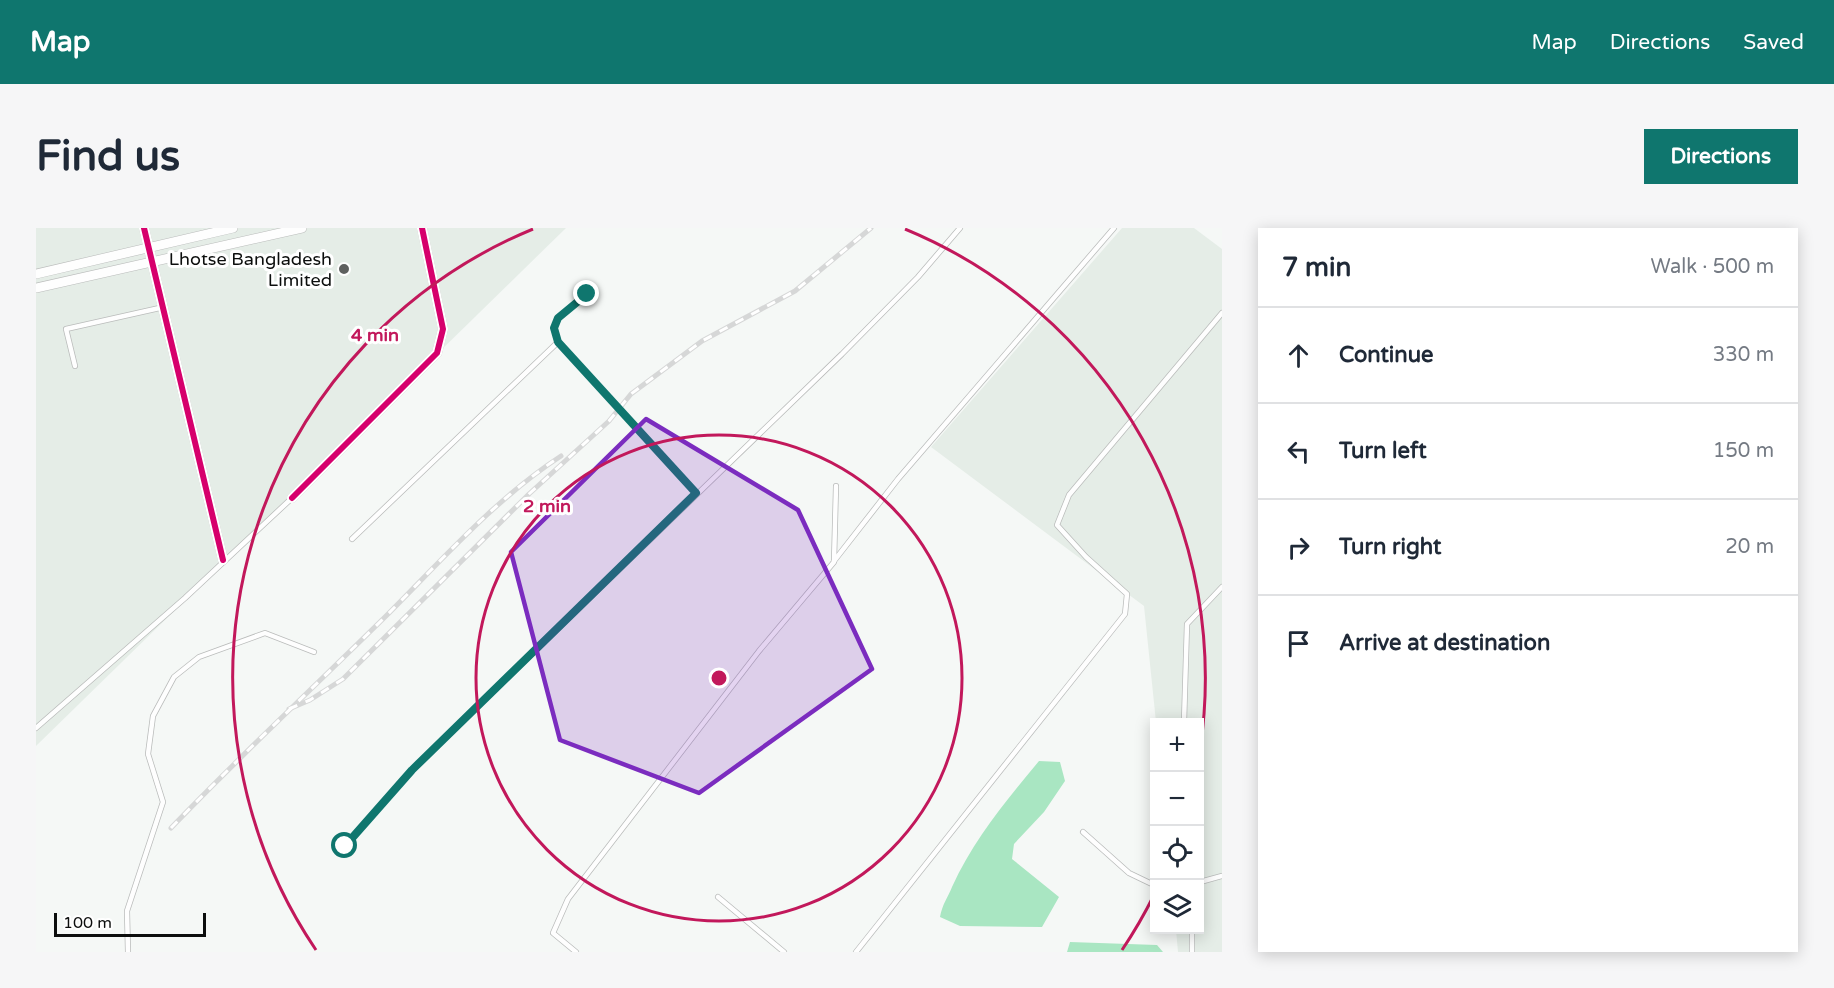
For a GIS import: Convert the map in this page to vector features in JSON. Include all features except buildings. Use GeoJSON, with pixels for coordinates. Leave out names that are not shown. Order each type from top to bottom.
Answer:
{"type":"FeatureCollection","features":[{"type":"Feature","properties":{"kind":"street"},"geometry":{"type":"LineString","coordinates":[[144,228],[224,560]]}},
{"type":"Feature","properties":{"kind":"street"},"geometry":{"type":"LineString","coordinates":[[36,274],[233,228]]}},
{"type":"Feature","properties":{"kind":"street"},"geometry":{"type":"LineString","coordinates":[[36,288],[302,228]]}},
{"type":"Feature","properties":{"kind":"street"},"geometry":{"type":"LineString","coordinates":[[292,498],[437,353],[443,329],[422,228]]}},
{"type":"Feature","properties":{"kind":"lane"},"geometry":{"type":"LineString","coordinates":[[345,846],[412,770],[842,354],[918,277],[960,228]]}},
{"type":"Feature","properties":{"kind":"lane"},"geometry":{"type":"LineString","coordinates":[[576,952],[553,933],[568,899],[759,651],[834,562],[898,479],[1114,228]]}},
{"type":"Feature","properties":{"kind":"lane"},"geometry":{"type":"LineString","coordinates":[[587,294],[558,318],[554,328],[558,342],[696,493]]}},
{"type":"Feature","properties":{"kind":"lane"},"geometry":{"type":"LineString","coordinates":[[75,366],[66,328],[164,307]]}},
{"type":"Feature","properties":{"kind":"lane"},"geometry":{"type":"LineString","coordinates":[[856,952],[1125,614],[1127,594],[1086,558],[1057,525],[1069,495],[1222,313]]}},
{"type":"Feature","properties":{"kind":"lane"},"geometry":{"type":"LineString","coordinates":[[352,539],[558,342]]}},
{"type":"Feature","properties":{"kind":"lane"},"geometry":{"type":"LineString","coordinates":[[834,562],[836,486]]}},
{"type":"Feature","properties":{"kind":"lane"},"geometry":{"type":"LineString","coordinates":[[36,728],[185,598],[292,498]]}},
{"type":"Feature","properties":{"kind":"lane"},"geometry":{"type":"LineString","coordinates":[[1184,718],[1187,624],[1222,587]]}},
{"type":"Feature","properties":{"kind":"lane"},"geometry":{"type":"LineString","coordinates":[[128,952],[127,911],[163,802],[148,754],[153,716],[174,677],[199,657],[266,633],[314,652]]}},
{"type":"Feature","properties":{"kind":"lane"},"geometry":{"type":"LineString","coordinates":[[1083,832],[1129,873],[1150,883]]}},
{"type":"Feature","properties":{"kind":"lane"},"geometry":{"type":"LineString","coordinates":[[1204,881],[1222,876]]}},
{"type":"Feature","properties":{"kind":"lane"},"geometry":{"type":"LineString","coordinates":[[718,897],[784,952]]}},
{"type":"Feature","properties":{"kind":"lane"},"geometry":{"type":"LineString","coordinates":[[1192,934],[1192,952]]}},
{"type":"Feature","properties":{"kind":"highlighted area"},"geometry":{"type":"Polygon","coordinates":[[[646,419],[798,510],[872,669],[699,793],[560,740],[511,552],[646,419]]]}},
{"type":"Feature","properties":{"kind":"shaded area"},"geometry":{"type":"Polygon","coordinates":[[[36,228],[566,228],[36,746],[36,228]]]}},
{"type":"Feature","properties":{"kind":"shaded area"},"geometry":{"type":"Polygon","coordinates":[[[1122,228],[1194,228],[1222,249],[1222,952],[1178,952],[1176,934],[1204,934],[1204,718],[1156,718],[1144,606],[931,447],[1122,228]]]}},
{"type":"Feature","properties":{"kind":"shaded area"},"geometry":{"type":"Polygon","coordinates":[[[1039,761],[1060,762],[1065,781],[1044,812],[1014,844],[1012,859],[1059,897],[1042,927],[960,926],[940,917],[945,901],[961,869],[980,837],[1039,761]]]}},
{"type":"Feature","properties":{"kind":"shaded area"},"geometry":{"type":"Polygon","coordinates":[[[1070,942],[1157,945],[1163,952],[1067,952],[1070,942]]]}},
{"type":"Feature","properties":{"kind":"railway"},"geometry":{"type":"LineString","coordinates":[[289,709],[310,700],[343,679],[529,494],[609,421],[631,394],[702,341],[795,291],[871,228]]}},
{"type":"Feature","properties":{"kind":"railway"},"geometry":{"type":"LineString","coordinates":[[171,828],[491,511],[561,456]]}},
{"type":"Feature","properties":{"kind":"cycle path"},"geometry":{"type":"LineString","coordinates":[[144,228],[223,560]]}},
{"type":"Feature","properties":{"kind":"cycle path"},"geometry":{"type":"LineString","coordinates":[[292,498],[437,353],[443,329],[422,228]]}},
{"type":"Feature","properties":{"kind":"place","name":"Lhotse Bangladesh Limited"},"geometry":{"type":"Point","coordinates":[344,269]}},
{"type":"Feature","properties":{"kind":"route"},"geometry":{"type":"LineString","coordinates":[[345,846],[412,770],[696,493],[558,342],[554,328],[558,318],[587,294]]}}]}
